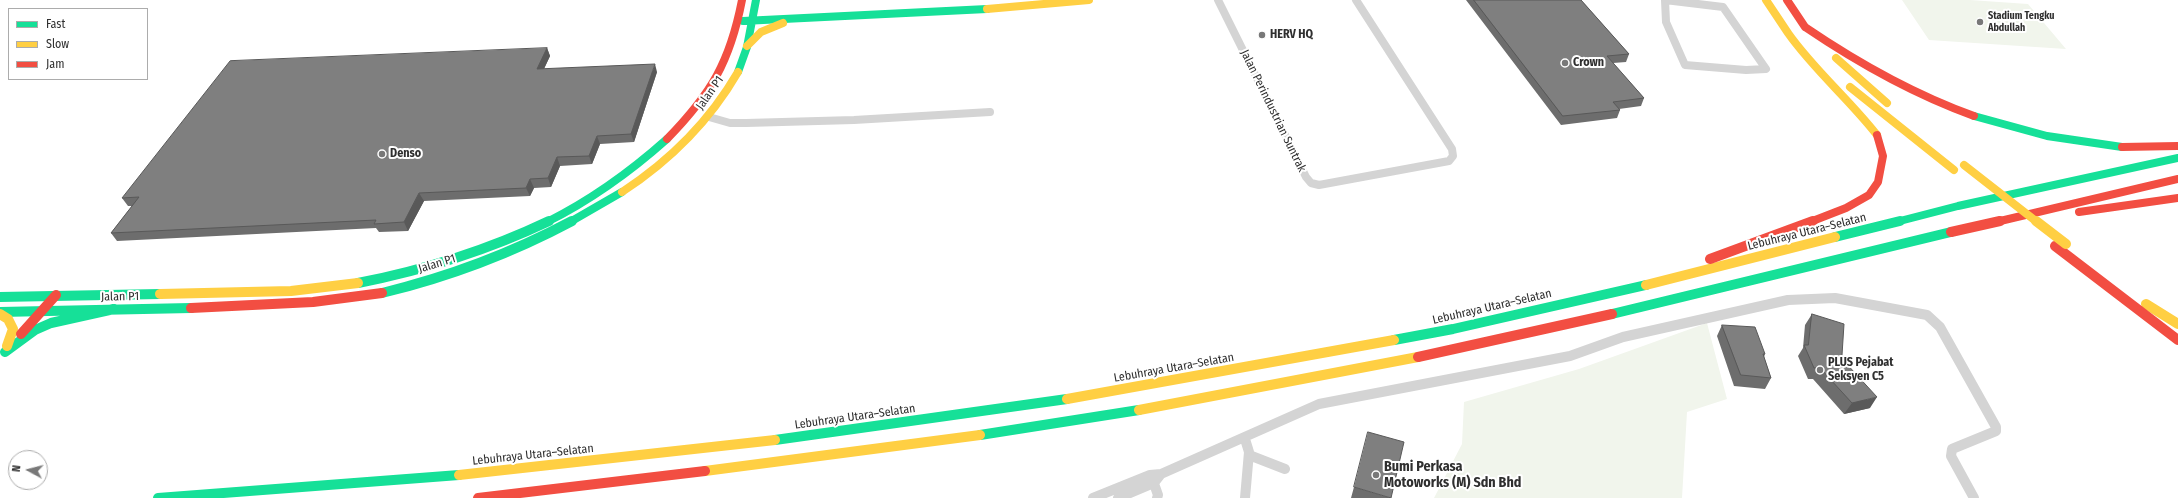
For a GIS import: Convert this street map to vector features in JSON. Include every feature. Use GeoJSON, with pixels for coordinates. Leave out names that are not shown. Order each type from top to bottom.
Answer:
{"type":"FeatureCollection","features":[{"type":"Feature","properties":{"kind":"main road","name":"Jalan P1"},"geometry":{"type":"LineString","coordinates":[[0,297],[220,293],[326,288],[370,281],[477,251],[588,198],[629,172],[670,139],[691,116],[720,73],[729,54],[742,0]]}},
{"type":"Feature","properties":{"kind":"main road"},"geometry":{"type":"LineString","coordinates":[[738,21],[934,13],[1089,0]]}},
{"type":"Feature","properties":{"kind":"main road"},"geometry":{"type":"LineString","coordinates":[[1629,289],[1846,208],[1869,195],[1878,182],[1883,156],[1877,134],[1856,108],[1805,57],[1766,0]]}},
{"type":"Feature","properties":{"kind":"main road"},"geometry":{"type":"LineString","coordinates":[[1787,0],[1805,27],[1826,49],[1893,108]]}},
{"type":"Feature","properties":{"kind":"main road","name":"Jalan P1"},"geometry":{"type":"LineString","coordinates":[[0,313],[114,309],[210,308],[316,302],[388,292],[452,273],[556,230],[614,198],[672,156],[709,117],[728,92],[739,71],[756,2]]}},
{"type":"Feature","properties":{"kind":"main road"},"geometry":{"type":"LineString","coordinates":[[756,2],[770,15],[794,18]]}},
{"type":"Feature","properties":{"kind":"main road"},"geometry":{"type":"LineString","coordinates":[[746,47],[766,29],[794,18]]}},
{"type":"Feature","properties":{"kind":"main road"},"geometry":{"type":"LineString","coordinates":[[1805,27],[1868,69],[1939,103],[1984,120],[2080,142],[2116,146],[2178,146]]}},
{"type":"Feature","properties":{"kind":"main road"},"geometry":{"type":"LineString","coordinates":[[1788,33],[1862,98],[1954,170],[2178,340]]}},
{"type":"Feature","properties":{"kind":"main road","name":"Lebuhraya Utara–Selatan"},"geometry":{"type":"LineString","coordinates":[[158,498],[477,474],[818,435],[1090,396],[1453,329],[1629,289],[1958,206],[2178,158]]}},
{"type":"Feature","properties":{"kind":"main road"},"geometry":{"type":"LineString","coordinates":[[1961,163],[2144,302],[2178,324]]}},
{"type":"Feature","properties":{"kind":"main road"},"geometry":{"type":"LineString","coordinates":[[478,498],[829,456],[1096,418],[1401,361],[1641,308],[1973,226],[2049,210],[2178,179]]}},
{"type":"Feature","properties":{"kind":"main road"},"geometry":{"type":"LineString","coordinates":[[2049,210],[2074,212],[2178,198]]}},
{"type":"Feature","properties":{"kind":"main road"},"geometry":{"type":"LineString","coordinates":[[2,355],[56,295]]}},
{"type":"Feature","properties":{"kind":"main road"},"geometry":{"type":"LineString","coordinates":[[2,355],[35,330],[51,323],[114,309]]}},
{"type":"Feature","properties":{"kind":"main road"},"geometry":{"type":"LineString","coordinates":[[0,313],[8,319],[13,329],[12,335],[2,355]]}},
{"type":"Feature","properties":{"kind":"street","name":"Jalan Perindustrian Suntrak"},"geometry":{"type":"LineString","coordinates":[[1218,0],[1306,177],[1311,183],[1319,185],[1449,161],[1453,156],[1452,149],[1356,0]]}},
{"type":"Feature","properties":{"kind":"street"},"geometry":{"type":"LineString","coordinates":[[1665,0],[1722,7],[1766,69],[1746,70],[1685,65],[1666,22],[1665,0]]}},
{"type":"Feature","properties":{"kind":"street"},"geometry":{"type":"LineString","coordinates":[[709,117],[730,123],[746,124],[854,120],[990,112]]}},
{"type":"Feature","properties":{"kind":"street"},"geometry":{"type":"LineString","coordinates":[[1093,498],[1155,477],[1245,439],[1319,404],[1570,356],[1623,338],[1788,300],[1835,298],[1927,315],[1940,327],[1996,427],[1996,431],[1994,432],[1952,449],[1951,456],[1974,498]]}},
{"type":"Feature","properties":{"kind":"street"},"geometry":{"type":"LineString","coordinates":[[1245,439],[1249,455],[1246,498]]}},
{"type":"Feature","properties":{"kind":"street"},"geometry":{"type":"LineString","coordinates":[[1249,455],[1284,469]]}},
{"type":"Feature","properties":{"kind":"street"},"geometry":{"type":"LineString","coordinates":[[1118,498],[1155,477]]}},
{"type":"Feature","properties":{"kind":"street"},"geometry":{"type":"LineString","coordinates":[[1155,477],[1158,495],[1157,498]]}},
{"type":"Feature","properties":{"kind":"shaded area","name":"Stadium Tengku Abdullah"},"geometry":{"type":"Polygon","coordinates":[[[1902,0],[1970,0],[2028,4],[2066,49],[1929,40],[1902,0]]]}},
{"type":"Feature","properties":{"kind":"shaded area"},"geometry":{"type":"Polygon","coordinates":[[[1707,323],[1727,399],[1687,412],[1682,498],[1434,498],[1462,444],[1464,402],[1579,369],[1707,323]]]}},
{"type":"Feature","properties":{"kind":"building","name":"Crown"},"geometry":{"type":"Polygon","coordinates":[[[1474,0],[1581,0],[1629,54],[1607,56],[1644,98],[1613,102],[1620,110],[1563,116],[1474,0]]]}},
{"type":"Feature","properties":{"kind":"building","name":"Denso"},"geometry":{"type":"Polygon","coordinates":[[[547,48],[537,69],[655,64],[631,134],[597,136],[589,156],[557,157],[548,178],[530,179],[526,188],[419,193],[404,222],[374,224],[376,220],[111,233],[139,197],[122,198],[230,61],[547,48]]]}},
{"type":"Feature","properties":{"kind":"building"},"geometry":{"type":"Polygon","coordinates":[[[1812,314],[1844,324],[1842,355],[1844,361],[1877,397],[1852,403],[1820,368],[1814,368],[1804,345],[1808,345],[1812,314]]]}},
{"type":"Feature","properties":{"kind":"building"},"geometry":{"type":"Polygon","coordinates":[[[1722,325],[1755,327],[1765,354],[1763,354],[1771,378],[1741,375],[1722,325]]]}},
{"type":"Feature","properties":{"kind":"building","name":"Bumi Perkasa Motoworks (M) Sdn Bhd"},"geometry":{"type":"Polygon","coordinates":[[[1368,432],[1404,442],[1391,498],[1354,487],[1368,432]]]}},
{"type":"Feature","properties":{"kind":"traffic: fast"},"geometry":{"type":"LineString","coordinates":[[738,72],[747,47],[756,0]]}},
{"type":"Feature","properties":{"kind":"traffic: fast"},"geometry":{"type":"LineString","coordinates":[[743,21],[934,13],[987,9]]}},
{"type":"Feature","properties":{"kind":"traffic: fast"},"geometry":{"type":"LineString","coordinates":[[1974,116],[2010,127],[2065,140],[2122,147]]}},
{"type":"Feature","properties":{"kind":"traffic: fast"},"geometry":{"type":"LineString","coordinates":[[358,283],[399,275],[440,264],[482,250],[523,233],[563,214],[601,191],[636,167],[667,139]]}},
{"type":"Feature","properties":{"kind":"traffic: fast"},"geometry":{"type":"LineString","coordinates":[[1835,237],[1958,206],[2178,158]]}},
{"type":"Feature","properties":{"kind":"traffic: fast"},"geometry":{"type":"LineString","coordinates":[[382,293],[412,286],[443,276],[506,252],[566,224],[622,192]]}},
{"type":"Feature","properties":{"kind":"traffic: fast"},"geometry":{"type":"LineString","coordinates":[[1612,314],[1951,232]]}},
{"type":"Feature","properties":{"kind":"traffic: fast"},"geometry":{"type":"LineString","coordinates":[[1394,340],[1453,329],[1646,285]]}},
{"type":"Feature","properties":{"kind":"traffic: fast"},"geometry":{"type":"LineString","coordinates":[[0,297],[160,294]]}},
{"type":"Feature","properties":{"kind":"traffic: fast"},"geometry":{"type":"LineString","coordinates":[[0,312],[191,308]]}},
{"type":"Feature","properties":{"kind":"traffic: fast"},"geometry":{"type":"LineString","coordinates":[[5,352],[35,330],[51,323],[114,309]]}},
{"type":"Feature","properties":{"kind":"traffic: fast"},"geometry":{"type":"LineString","coordinates":[[775,440],[1067,399]]}},
{"type":"Feature","properties":{"kind":"traffic: fast"},"geometry":{"type":"LineString","coordinates":[[980,435],[1139,410]]}},
{"type":"Feature","properties":{"kind":"traffic: fast"},"geometry":{"type":"LineString","coordinates":[[158,498],[459,475]]}},
{"type":"Feature","properties":{"kind":"traffic: slow"},"geometry":{"type":"LineString","coordinates":[[987,9],[1089,0]]}},
{"type":"Feature","properties":{"kind":"traffic: slow"},"geometry":{"type":"LineString","coordinates":[[1766,0],[1788,33]]}},
{"type":"Feature","properties":{"kind":"traffic: slow"},"geometry":{"type":"LineString","coordinates":[[747,46],[761,32],[783,23]]}},
{"type":"Feature","properties":{"kind":"traffic: slow"},"geometry":{"type":"LineString","coordinates":[[1788,33],[1805,57],[1856,108],[1877,135]]}},
{"type":"Feature","properties":{"kind":"traffic: slow"},"geometry":{"type":"LineString","coordinates":[[1836,58],[1887,103]]}},
{"type":"Feature","properties":{"kind":"traffic: slow"},"geometry":{"type":"LineString","coordinates":[[622,192],[657,168],[688,140],[715,108],[738,72]]}},
{"type":"Feature","properties":{"kind":"traffic: slow"},"geometry":{"type":"LineString","coordinates":[[1850,87],[1954,170]]}},
{"type":"Feature","properties":{"kind":"traffic: slow"},"geometry":{"type":"LineString","coordinates":[[1964,165],[2066,244]]}},
{"type":"Feature","properties":{"kind":"traffic: slow"},"geometry":{"type":"LineString","coordinates":[[1646,285],[1835,237]]}},
{"type":"Feature","properties":{"kind":"traffic: slow"},"geometry":{"type":"LineString","coordinates":[[160,294],[291,291],[358,283]]}},
{"type":"Feature","properties":{"kind":"traffic: slow"},"geometry":{"type":"LineString","coordinates":[[2146,304],[2178,324]]}},
{"type":"Feature","properties":{"kind":"traffic: slow"},"geometry":{"type":"LineString","coordinates":[[0,314],[8,319],[13,329],[7,346]]}},
{"type":"Feature","properties":{"kind":"traffic: slow"},"geometry":{"type":"LineString","coordinates":[[1067,399],[1394,340]]}},
{"type":"Feature","properties":{"kind":"traffic: slow"},"geometry":{"type":"LineString","coordinates":[[1139,410],[1418,357]]}},
{"type":"Feature","properties":{"kind":"traffic: slow"},"geometry":{"type":"LineString","coordinates":[[705,471],[829,456],[980,435]]}},
{"type":"Feature","properties":{"kind":"traffic: slow"},"geometry":{"type":"LineString","coordinates":[[459,475],[775,440]]}},
{"type":"Feature","properties":{"kind":"traffic: jam"},"geometry":{"type":"LineString","coordinates":[[667,139],[699,104],[714,84],[720,73],[733,39],[742,0]]}},
{"type":"Feature","properties":{"kind":"traffic: jam"},"geometry":{"type":"LineString","coordinates":[[1787,0],[1805,27]]}},
{"type":"Feature","properties":{"kind":"traffic: jam"},"geometry":{"type":"LineString","coordinates":[[1805,27],[1845,54],[1886,78],[1951,108],[1974,116]]}},
{"type":"Feature","properties":{"kind":"traffic: jam"},"geometry":{"type":"LineString","coordinates":[[1710,259],[1846,208],[1869,195],[1878,182],[1883,156],[1877,135]]}},
{"type":"Feature","properties":{"kind":"traffic: jam"},"geometry":{"type":"LineString","coordinates":[[2122,147],[2178,146]]}},
{"type":"Feature","properties":{"kind":"traffic: jam"},"geometry":{"type":"LineString","coordinates":[[1951,232],[2178,179]]}},
{"type":"Feature","properties":{"kind":"traffic: jam"},"geometry":{"type":"LineString","coordinates":[[2079,212],[2178,198]]}},
{"type":"Feature","properties":{"kind":"traffic: jam"},"geometry":{"type":"LineString","coordinates":[[2055,246],[2178,340]]}},
{"type":"Feature","properties":{"kind":"traffic: jam"},"geometry":{"type":"LineString","coordinates":[[191,308],[313,302],[382,293]]}},
{"type":"Feature","properties":{"kind":"traffic: jam"},"geometry":{"type":"LineString","coordinates":[[21,334],[56,295]]}},
{"type":"Feature","properties":{"kind":"traffic: jam"},"geometry":{"type":"LineString","coordinates":[[1418,357],[1612,314]]}},
{"type":"Feature","properties":{"kind":"traffic: jam"},"geometry":{"type":"LineString","coordinates":[[478,498],[705,471]]}},
{"type":"Feature","properties":{"kind":"place","name":"Stadium Tengku Abdullah"},"geometry":{"type":"Point","coordinates":[1980,22]}},
{"type":"Feature","properties":{"kind":"place","name":"HERV HQ"},"geometry":{"type":"Point","coordinates":[1262,35]}},
{"type":"Feature","properties":{"kind":"place","name":"Crown"},"geometry":{"type":"Point","coordinates":[1565,63]}},
{"type":"Feature","properties":{"kind":"place","name":"Denso"},"geometry":{"type":"Point","coordinates":[382,154]}},
{"type":"Feature","properties":{"kind":"place","name":"PLUS Pejabat Seksyen C5"},"geometry":{"type":"Point","coordinates":[1820,370]}},
{"type":"Feature","properties":{"kind":"place","name":"Bumi Perkasa Motoworks (M) Sdn Bhd"},"geometry":{"type":"Point","coordinates":[1376,475]}}]}
